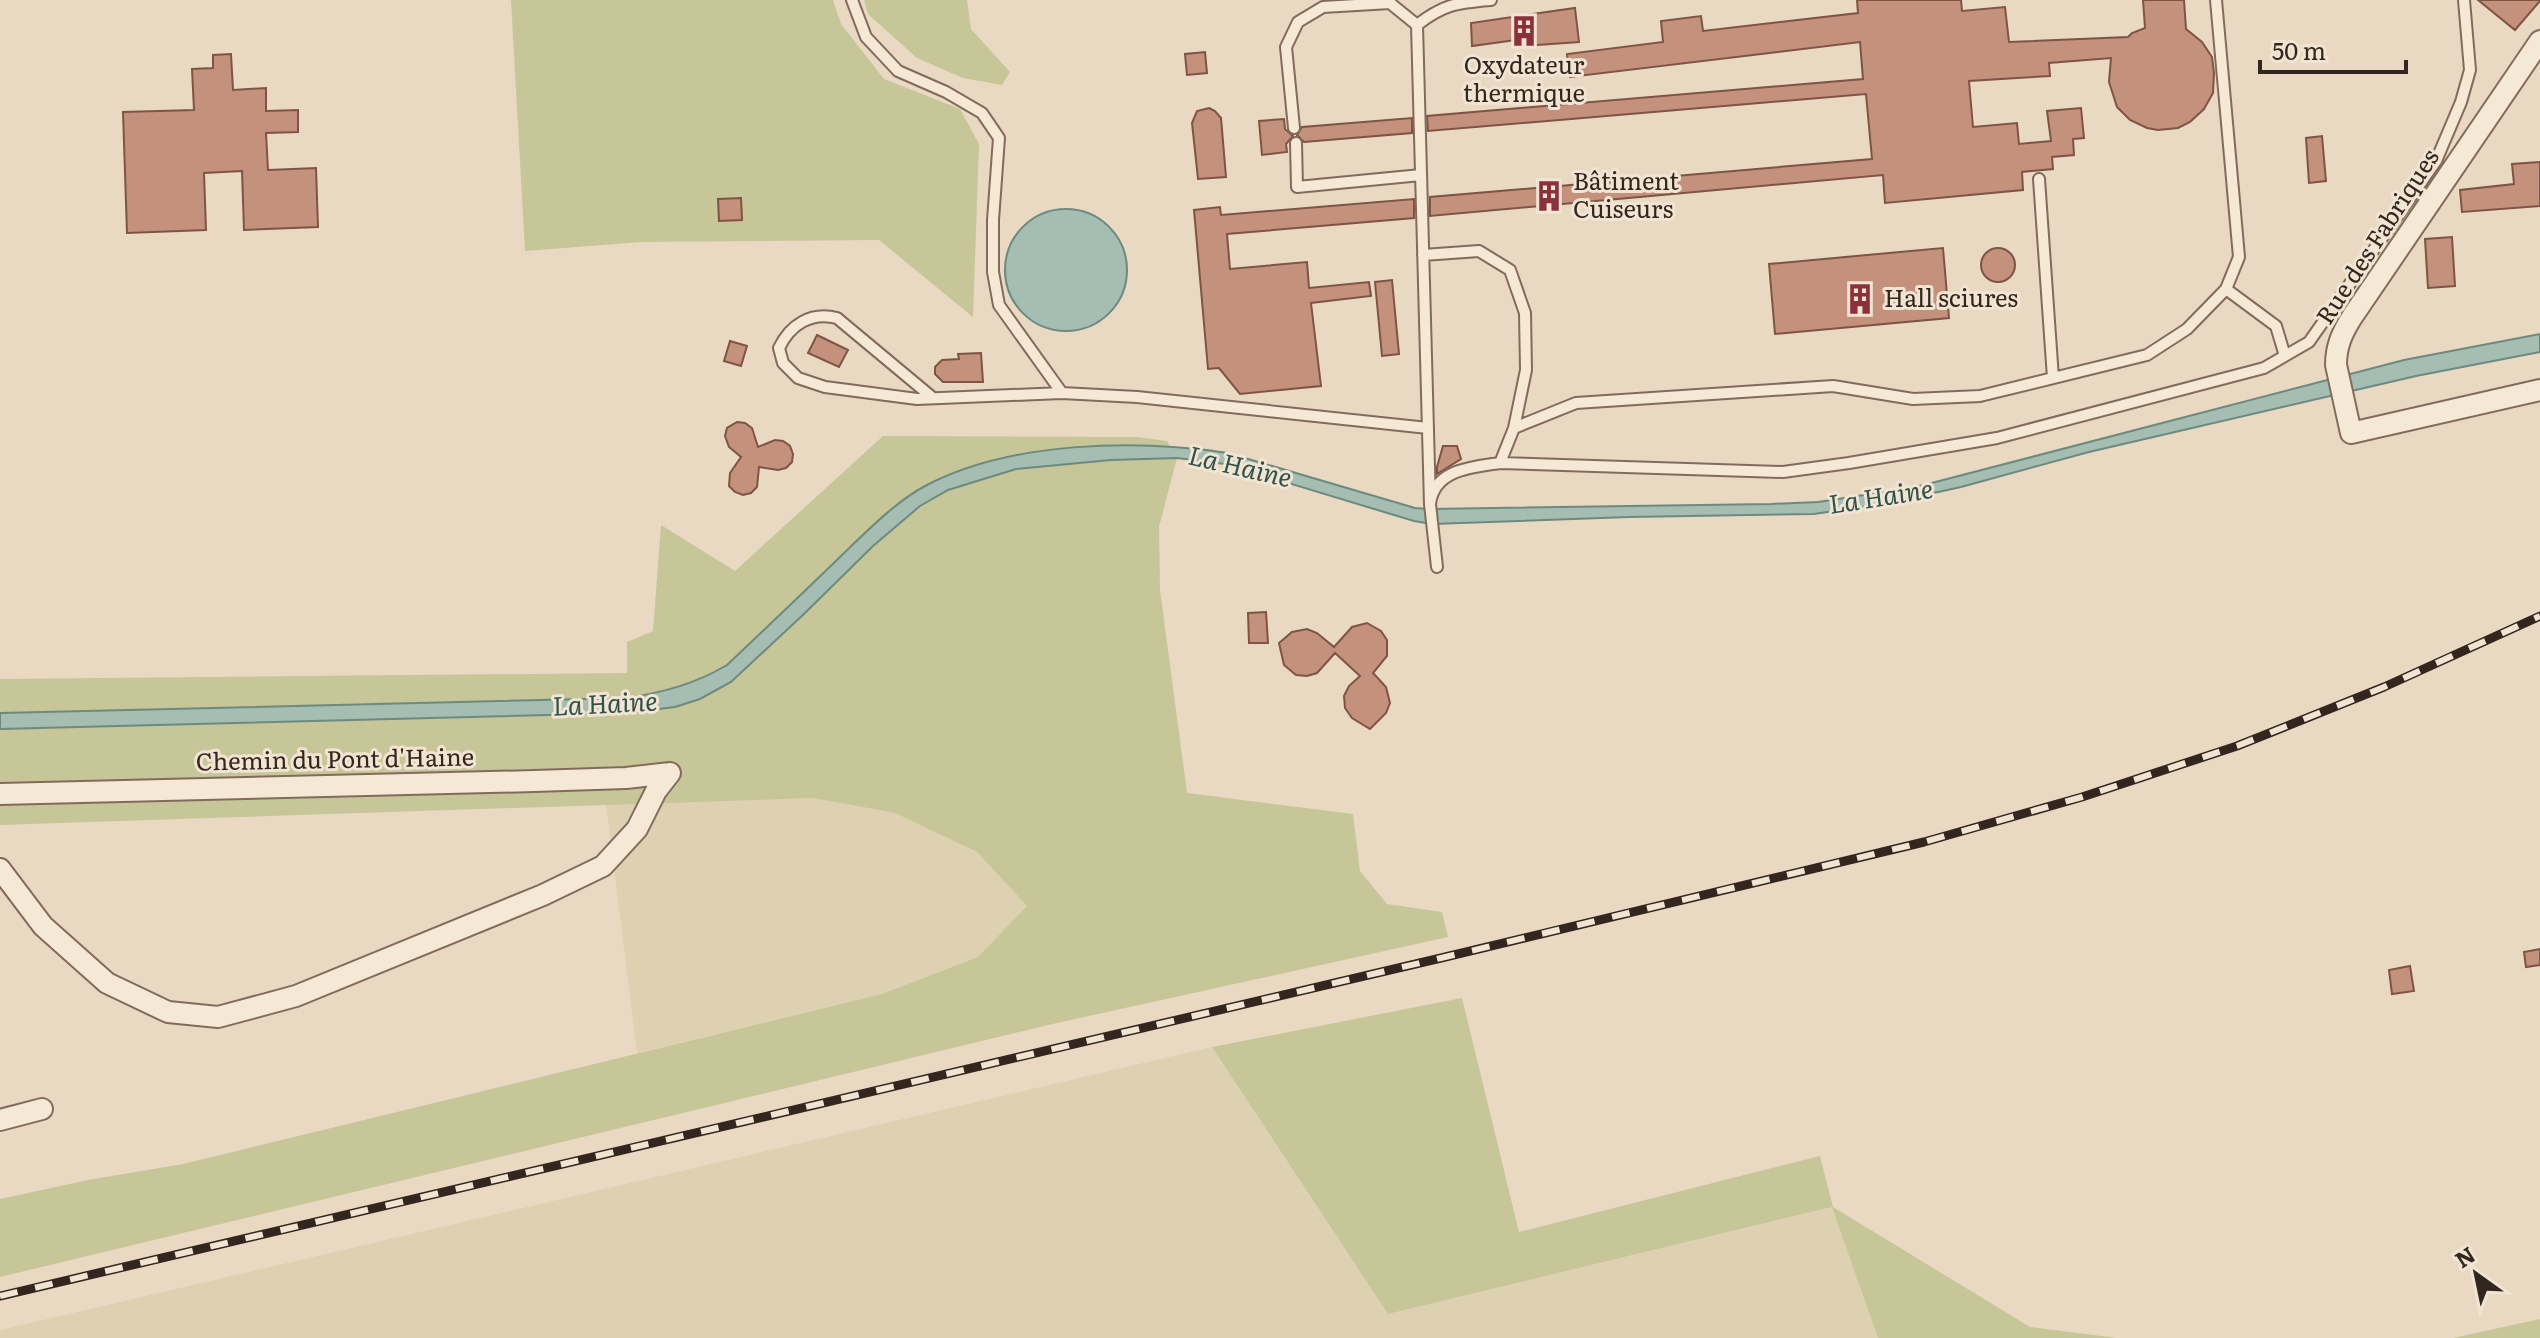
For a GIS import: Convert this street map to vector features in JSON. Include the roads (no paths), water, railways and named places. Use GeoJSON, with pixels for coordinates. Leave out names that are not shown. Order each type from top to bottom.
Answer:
{"type":"FeatureCollection","features":[{"type":"Feature","properties":{"kind":"street","name":"Rue des Fabriques"},"geometry":{"type":"LineString","coordinates":[[2540,41],[2352,317],[2338,344],[2336,365],[2351,433],[2540,390]]}},
{"type":"Feature","properties":{"kind":"street","name":"Chemin du Pont d'Haine"},"geometry":{"type":"LineString","coordinates":[[0,794],[595,779],[670,773],[656,791],[637,829],[603,866],[543,895],[296,996],[218,1017],[168,1012],[107,983],[43,926],[0,869]]}},
{"type":"Feature","properties":{"kind":"street"},"geometry":{"type":"LineString","coordinates":[[0,1120],[42,1109]]}},
{"type":"Feature","properties":{"kind":"lane"},"geometry":{"type":"LineString","coordinates":[[852,0],[866,37],[898,71],[946,92],[982,113],[999,138],[993,220],[993,272],[999,305],[1062,393]]}},
{"type":"Feature","properties":{"kind":"lane"},"geometry":{"type":"LineString","coordinates":[[1417,25],[1437,10],[1491,0]]}},
{"type":"Feature","properties":{"kind":"lane"},"geometry":{"type":"LineString","coordinates":[[1514,428],[1576,403],[1833,386],[1913,399],[1980,396],[2147,355],[2187,329],[2226,289],[2239,257],[2216,0]]}},
{"type":"Feature","properties":{"kind":"lane"},"geometry":{"type":"LineString","coordinates":[[1430,504],[1430,497],[1440,481],[1460,469],[1500,463],[1783,472],[1997,438],[2264,368],[2309,342],[2436,161],[2461,102],[2470,70],[2464,0]]}},
{"type":"Feature","properties":{"kind":"lane"},"geometry":{"type":"LineString","coordinates":[[1294,128],[1286,47],[1298,22],[1323,7],[1390,1],[1417,25],[1430,504],[1437,567]]}},
{"type":"Feature","properties":{"kind":"lane"},"geometry":{"type":"LineString","coordinates":[[1296,143],[1297,187],[1421,175]]}},
{"type":"Feature","properties":{"kind":"lane"},"geometry":{"type":"LineString","coordinates":[[2039,179],[2053,378]]}},
{"type":"Feature","properties":{"kind":"lane"},"geometry":{"type":"LineString","coordinates":[[1423,255],[1479,251],[1510,270],[1525,313],[1526,370],[1514,428],[1500,463]]}},
{"type":"Feature","properties":{"kind":"lane"},"geometry":{"type":"LineString","coordinates":[[2226,289],[2276,326],[2285,356]]}},
{"type":"Feature","properties":{"kind":"lane"},"geometry":{"type":"LineString","coordinates":[[933,398],[837,318],[814,317],[798,323],[785,333],[779,348],[783,363],[798,378],[825,387],[917,399],[1062,393],[1137,397],[1428,428]]}},
{"type":"Feature","properties":{"kind":"water"},"geometry":{"type":"Polygon","coordinates":[[[1066,209],[1089,213],[1109,227],[1123,247],[1127,270],[1123,293],[1109,313],[1089,327],[1066,331],[1043,327],[1023,313],[1009,293],[1005,270],[1009,247],[1023,227],[1043,213],[1066,209]]]}},
{"type":"Feature","properties":{"kind":"water","name":"La Haine"},"geometry":{"type":"Polygon","coordinates":[[[2540,334],[2540,352],[2416,376],[2089,452],[1961,487],[1888,503],[1814,514],[1432,524],[1225,464],[1177,458],[1111,460],[1016,469],[948,490],[920,506],[873,546],[731,682],[700,699],[675,707],[628,713],[0,729],[0,713],[628,698],[667,690],[727,665],[870,528],[914,493],[959,471],[1034,452],[1114,445],[1228,453],[1415,508],[1430,509],[1818,502],[1924,485],[2404,360],[2540,334]]]}},
{"type":"Feature","properties":{"kind":"railway"},"geometry":{"type":"LineString","coordinates":[[0,1296],[1924,842],[2082,797],[2237,746],[2384,687],[2540,616]]}},
{"type":"Feature","properties":{"kind":"place","name":"Oxydateur thermique"},"geometry":{"type":"Point","coordinates":[1524,31]}},
{"type":"Feature","properties":{"kind":"place","name":"Bâtiment Cuiseurs"},"geometry":{"type":"Point","coordinates":[1549,196]}},
{"type":"Feature","properties":{"kind":"place","name":"Hall sciures"},"geometry":{"type":"Point","coordinates":[1860,299]}}]}
